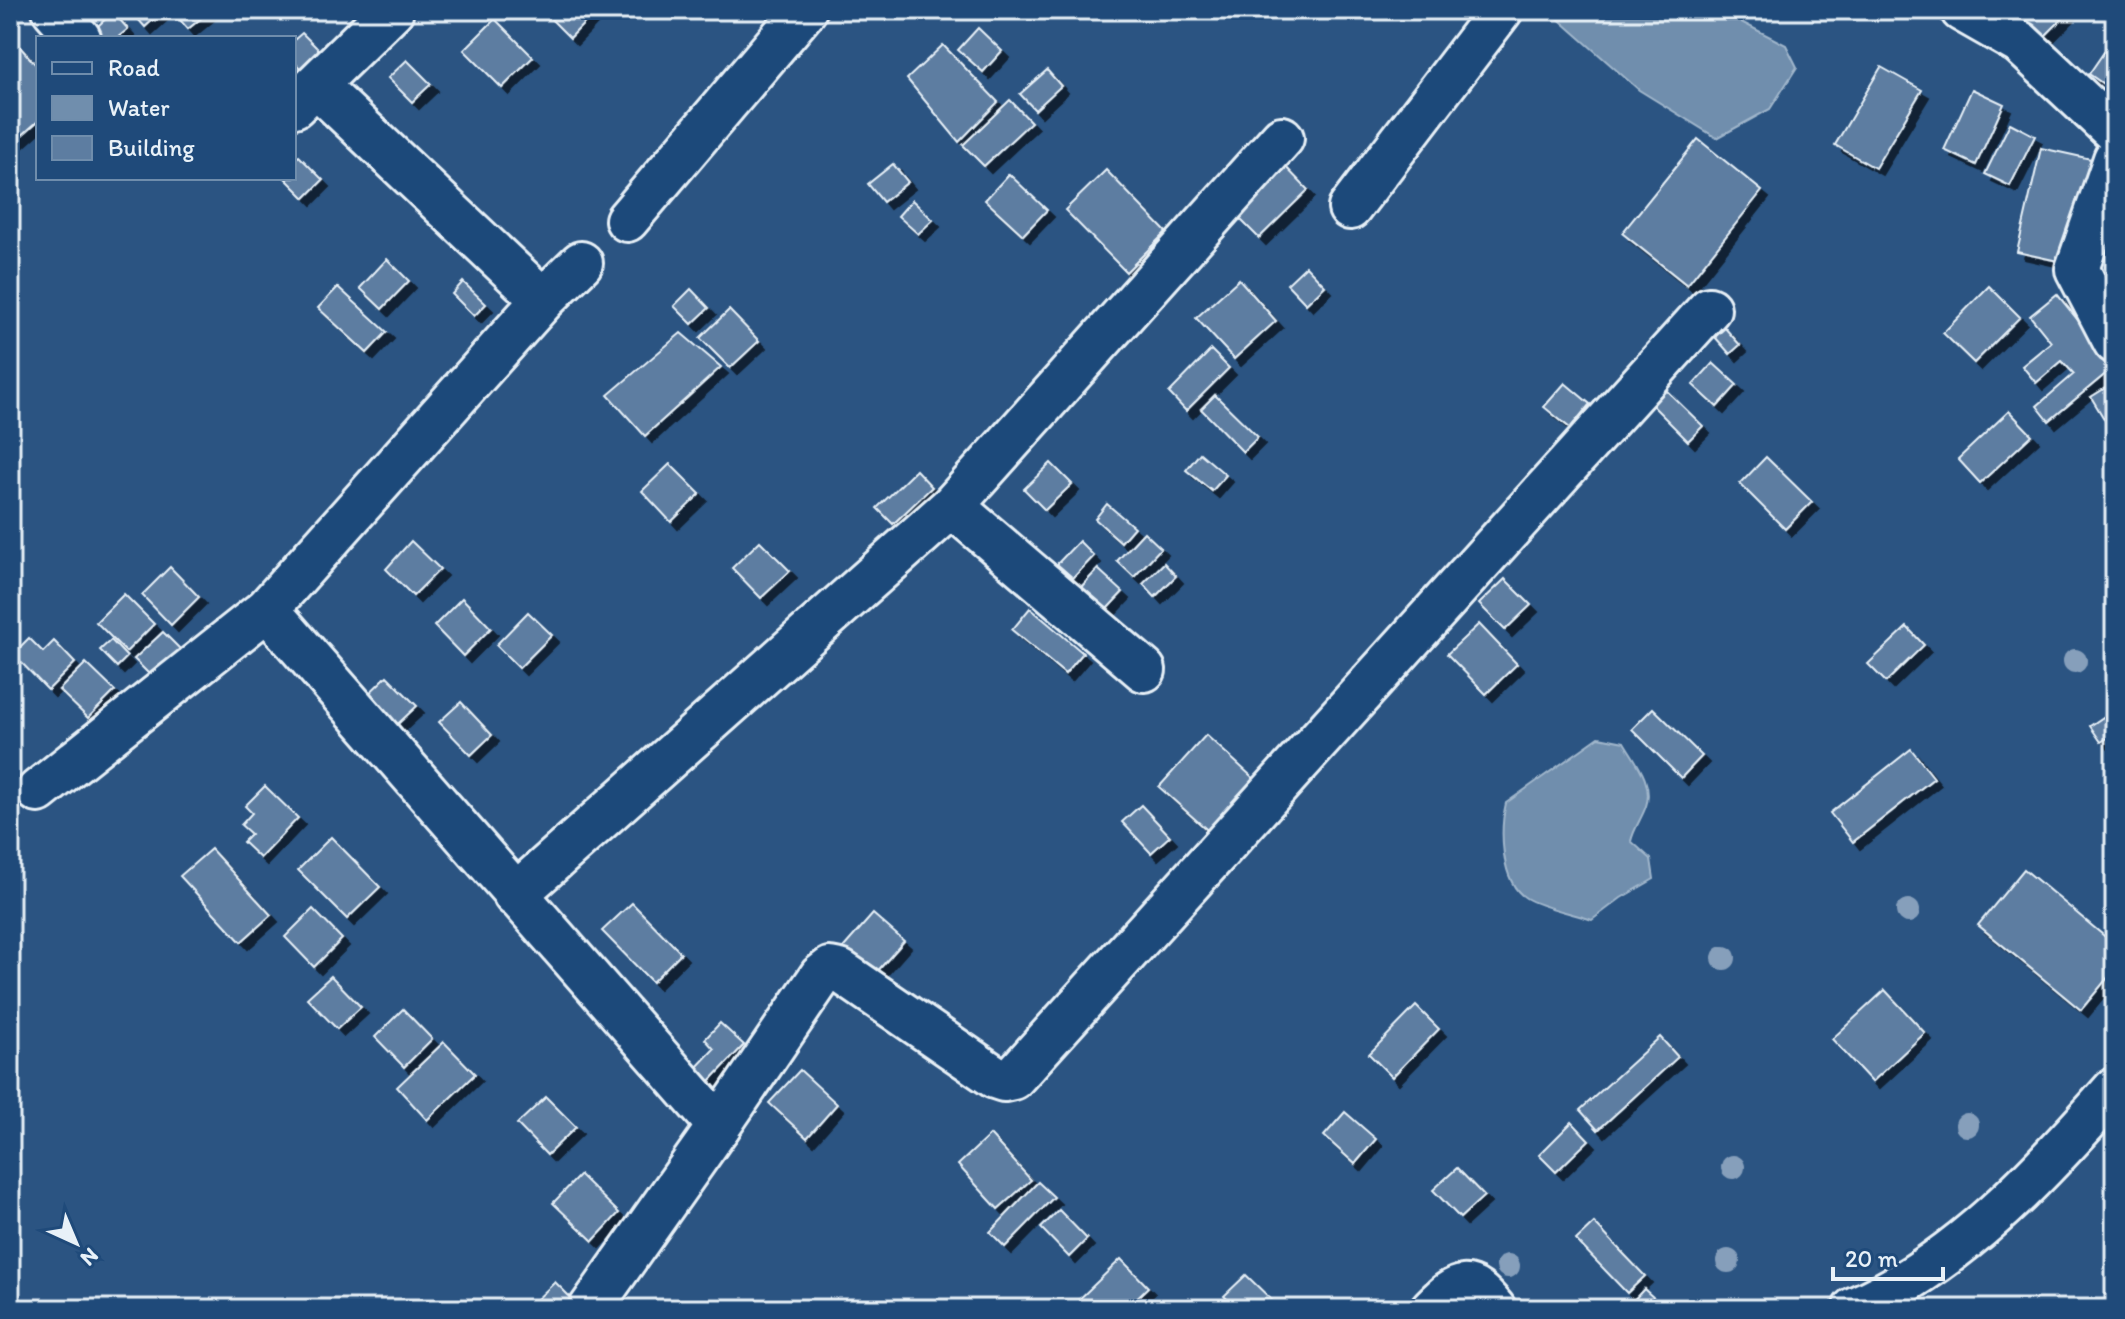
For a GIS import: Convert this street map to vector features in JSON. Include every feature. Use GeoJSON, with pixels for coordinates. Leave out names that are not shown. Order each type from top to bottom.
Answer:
{"type":"FeatureCollection","features":[{"type":"Feature","properties":{"kind":"street"},"geometry":{"type":"LineString","coordinates":[[54,10],[77,36]]}},
{"type":"Feature","properties":{"kind":"street"},"geometry":{"type":"LineString","coordinates":[[392,10],[305,95],[543,300]]}},
{"type":"Feature","properties":{"kind":"street"},"geometry":{"type":"LineString","coordinates":[[627,220],[805,10]]}},
{"type":"Feature","properties":{"kind":"street"},"geometry":{"type":"LineString","coordinates":[[1350,208],[1501,10]]}},
{"type":"Feature","properties":{"kind":"street"},"geometry":{"type":"LineString","coordinates":[[1962,10],[2020,43],[2115,132]]}},
{"type":"Feature","properties":{"kind":"street"},"geometry":{"type":"LineString","coordinates":[[515,895],[952,506],[1282,138]]}},
{"type":"Feature","properties":{"kind":"street"},"geometry":{"type":"LineString","coordinates":[[2115,159],[2077,269],[2115,342]]}},
{"type":"Feature","properties":{"kind":"street"},"geometry":{"type":"LineString","coordinates":[[38,791],[267,609],[543,300],[581,263]]}},
{"type":"Feature","properties":{"kind":"street"},"geometry":{"type":"LineString","coordinates":[[590,1309],[821,976],[830,969],[840,971],[995,1077],[1004,1080],[1013,1078],[1709,309]]}},
{"type":"Feature","properties":{"kind":"street"},"geometry":{"type":"LineString","coordinates":[[952,506],[1144,670]]}},
{"type":"Feature","properties":{"kind":"street"},"geometry":{"type":"LineString","coordinates":[[267,609],[719,1126]]}},
{"type":"Feature","properties":{"kind":"street"},"geometry":{"type":"LineString","coordinates":[[1854,1309],[1909,1279],[1969,1236],[2022,1190],[2115,1089]]}},
{"type":"Feature","properties":{"kind":"street"},"geometry":{"type":"LineString","coordinates":[[1432,1309],[1453,1288],[1469,1286],[1480,1292],[1494,1309]]}},
{"type":"Feature","properties":{"kind":"water"},"geometry":{"type":"Polygon","coordinates":[[[1559,10],[1718,10],[1786,45],[1797,67],[1770,109],[1717,138],[1639,90],[1554,15],[1559,10]]]}},
{"type":"Feature","properties":{"kind":"water"},"geometry":{"type":"Polygon","coordinates":[[[1599,737],[1624,742],[1645,781],[1646,806],[1631,841],[1651,859],[1654,879],[1592,920],[1540,904],[1517,890],[1507,868],[1503,827],[1506,803],[1599,737]]]}},
{"type":"Feature","properties":{"kind":"building"},"geometry":{"type":"Polygon","coordinates":[[[130,10],[164,10],[145,27],[130,10]]]}},
{"type":"Feature","properties":{"kind":"building"},"geometry":{"type":"Polygon","coordinates":[[[211,10],[188,29],[173,12],[211,10]]]}},
{"type":"Feature","properties":{"kind":"building"},"geometry":{"type":"Polygon","coordinates":[[[542,10],[597,10],[570,38],[542,10]]]}},
{"type":"Feature","properties":{"kind":"building"},"geometry":{"type":"Polygon","coordinates":[[[2032,10],[2071,10],[2043,38],[2024,19],[2032,10]]]}},
{"type":"Feature","properties":{"kind":"building"},"geometry":{"type":"Polygon","coordinates":[[[113,12],[128,29],[119,36],[87,36],[113,12]]]}},
{"type":"Feature","properties":{"kind":"building"},"geometry":{"type":"Polygon","coordinates":[[[495,19],[533,57],[502,88],[464,50],[495,19]]]}},
{"type":"Feature","properties":{"kind":"building"},"geometry":{"type":"Polygon","coordinates":[[[978,28],[1002,51],[983,72],[958,50],[978,28]]]}},
{"type":"Feature","properties":{"kind":"building"},"geometry":{"type":"Polygon","coordinates":[[[302,33],[326,57],[307,75],[296,64],[296,38],[302,33]]]}},
{"type":"Feature","properties":{"kind":"building"},"geometry":{"type":"Polygon","coordinates":[[[10,36],[36,65],[36,123],[10,146],[10,36]]]}},
{"type":"Feature","properties":{"kind":"building"},"geometry":{"type":"Polygon","coordinates":[[[2115,36],[2115,92],[2089,74],[2115,36]]]}},
{"type":"Feature","properties":{"kind":"building"},"geometry":{"type":"Polygon","coordinates":[[[943,45],[998,102],[959,142],[907,79],[943,45]]]}},
{"type":"Feature","properties":{"kind":"building"},"geometry":{"type":"Polygon","coordinates":[[[407,60],[431,84],[412,102],[388,78],[407,60]]]}},
{"type":"Feature","properties":{"kind":"building"},"geometry":{"type":"Polygon","coordinates":[[[1881,67],[1922,90],[1875,168],[1835,145],[1881,67]]]}},
{"type":"Feature","properties":{"kind":"building"},"geometry":{"type":"Polygon","coordinates":[[[1047,70],[1061,86],[1035,110],[1020,94],[1047,70]]]}},
{"type":"Feature","properties":{"kind":"building"},"geometry":{"type":"Polygon","coordinates":[[[1972,89],[2004,104],[1976,165],[1944,150],[1972,89]]]}},
{"type":"Feature","properties":{"kind":"building"},"geometry":{"type":"Polygon","coordinates":[[[1010,100],[1031,122],[984,166],[963,145],[1010,100]]]}},
{"type":"Feature","properties":{"kind":"building"},"geometry":{"type":"Polygon","coordinates":[[[2010,123],[2035,136],[2010,186],[1985,174],[2010,123]]]}},
{"type":"Feature","properties":{"kind":"building"},"geometry":{"type":"Polygon","coordinates":[[[1698,139],[1762,191],[1687,285],[1622,233],[1698,139]]]}},
{"type":"Feature","properties":{"kind":"building"},"geometry":{"type":"Polygon","coordinates":[[[2041,148],[2091,159],[2067,263],[2017,252],[2041,148]]]}},
{"type":"Feature","properties":{"kind":"building"},"geometry":{"type":"Polygon","coordinates":[[[299,156],[323,180],[305,198],[287,180],[296,180],[296,158],[299,156]]]}},
{"type":"Feature","properties":{"kind":"building"},"geometry":{"type":"Polygon","coordinates":[[[1278,159],[1308,190],[1259,238],[1229,208],[1278,159]]]}},
{"type":"Feature","properties":{"kind":"building"},"geometry":{"type":"Polygon","coordinates":[[[893,164],[908,182],[883,202],[868,184],[893,164]]]}},
{"type":"Feature","properties":{"kind":"building"},"geometry":{"type":"Polygon","coordinates":[[[1106,170],[1166,232],[1126,272],[1065,210],[1106,170]]]}},
{"type":"Feature","properties":{"kind":"building"},"geometry":{"type":"Polygon","coordinates":[[[1009,174],[1047,210],[1023,235],[985,200],[1009,174]]]}},
{"type":"Feature","properties":{"kind":"building"},"geometry":{"type":"Polygon","coordinates":[[[912,200],[933,220],[918,234],[898,216],[912,200]]]}},
{"type":"Feature","properties":{"kind":"building"},"geometry":{"type":"Polygon","coordinates":[[[387,259],[409,281],[382,309],[360,288],[387,259]]]}},
{"type":"Feature","properties":{"kind":"building"},"geometry":{"type":"Polygon","coordinates":[[[1306,266],[1325,286],[1306,304],[1287,284],[1306,266]]]}},
{"type":"Feature","properties":{"kind":"building"},"geometry":{"type":"Polygon","coordinates":[[[1239,279],[1276,321],[1234,359],[1196,318],[1239,279]]]}},
{"type":"Feature","properties":{"kind":"building"},"geometry":{"type":"Polygon","coordinates":[[[463,282],[486,304],[474,316],[452,294],[463,282]]]}},
{"type":"Feature","properties":{"kind":"building"},"geometry":{"type":"Polygon","coordinates":[[[1989,286],[2020,317],[1974,363],[1943,333],[1989,286]]]}},
{"type":"Feature","properties":{"kind":"building"},"geometry":{"type":"Polygon","coordinates":[[[338,287],[387,332],[367,353],[318,308],[338,287]]]}},
{"type":"Feature","properties":{"kind":"building"},"geometry":{"type":"Polygon","coordinates":[[[691,289],[709,308],[692,324],[674,306],[691,289]]]}},
{"type":"Feature","properties":{"kind":"building"},"geometry":{"type":"Polygon","coordinates":[[[2057,294],[2115,366],[2049,421],[2037,406],[2074,374],[2062,361],[2036,383],[2022,366],[2051,342],[2030,316],[2057,294]]]}},
{"type":"Feature","properties":{"kind":"building"},"geometry":{"type":"Polygon","coordinates":[[[729,310],[759,341],[730,368],[700,338],[729,310]]]}},
{"type":"Feature","properties":{"kind":"building"},"geometry":{"type":"Polygon","coordinates":[[[1725,328],[1740,345],[1730,354],[1715,337],[1725,328]]]}},
{"type":"Feature","properties":{"kind":"building"},"geometry":{"type":"Polygon","coordinates":[[[681,333],[721,367],[645,436],[608,395],[681,333]]]}},
{"type":"Feature","properties":{"kind":"building"},"geometry":{"type":"Polygon","coordinates":[[[1211,350],[1229,368],[1186,411],[1169,393],[1211,350]]]}},
{"type":"Feature","properties":{"kind":"building"},"geometry":{"type":"Polygon","coordinates":[[[1713,363],[1737,385],[1717,407],[1693,385],[1713,363]]]}},
{"type":"Feature","properties":{"kind":"building"},"geometry":{"type":"Polygon","coordinates":[[[2115,382],[2115,437],[2091,397],[2115,382]]]}},
{"type":"Feature","properties":{"kind":"building"},"geometry":{"type":"Polygon","coordinates":[[[1565,383],[1590,404],[1570,428],[1544,407],[1565,383]]]}},
{"type":"Feature","properties":{"kind":"building"},"geometry":{"type":"Polygon","coordinates":[[[1665,389],[1703,426],[1688,441],[1651,404],[1665,389]]]}},
{"type":"Feature","properties":{"kind":"building"},"geometry":{"type":"Polygon","coordinates":[[[1215,395],[1258,437],[1243,452],[1201,409],[1215,395]]]}},
{"type":"Feature","properties":{"kind":"building"},"geometry":{"type":"Polygon","coordinates":[[[2009,411],[2032,435],[1980,483],[1958,459],[2009,411]]]}},
{"type":"Feature","properties":{"kind":"building"},"geometry":{"type":"Polygon","coordinates":[[[1200,453],[1226,475],[1212,491],[1186,470],[1200,453]]]}},
{"type":"Feature","properties":{"kind":"building"},"geometry":{"type":"Polygon","coordinates":[[[1766,457],[1812,502],[1785,529],[1740,484],[1766,457]]]}},
{"type":"Feature","properties":{"kind":"building"},"geometry":{"type":"Polygon","coordinates":[[[1051,463],[1072,484],[1045,510],[1024,489],[1051,463]]]}},
{"type":"Feature","properties":{"kind":"building"},"geometry":{"type":"Polygon","coordinates":[[[670,464],[700,494],[671,522],[642,491],[670,464]]]}},
{"type":"Feature","properties":{"kind":"building"},"geometry":{"type":"Polygon","coordinates":[[[916,470],[932,487],[893,524],[877,508],[916,470]]]}},
{"type":"Feature","properties":{"kind":"building"},"geometry":{"type":"Polygon","coordinates":[[[1107,504],[1134,527],[1121,542],[1095,519],[1107,504]]]}},
{"type":"Feature","properties":{"kind":"building"},"geometry":{"type":"Polygon","coordinates":[[[1144,532],[1161,548],[1134,577],[1117,561],[1144,532]]]}},
{"type":"Feature","properties":{"kind":"building"},"geometry":{"type":"Polygon","coordinates":[[[411,541],[440,569],[413,596],[386,569],[411,541]]]}},
{"type":"Feature","properties":{"kind":"building"},"geometry":{"type":"Polygon","coordinates":[[[760,541],[790,571],[761,598],[732,568],[760,541]]]}},
{"type":"Feature","properties":{"kind":"building"},"geometry":{"type":"Polygon","coordinates":[[[1079,541],[1094,556],[1073,578],[1057,564],[1079,541]]]}},
{"type":"Feature","properties":{"kind":"building"},"geometry":{"type":"Polygon","coordinates":[[[1164,563],[1176,576],[1155,597],[1143,584],[1164,563]]]}},
{"type":"Feature","properties":{"kind":"building"},"geometry":{"type":"Polygon","coordinates":[[[170,567],[199,597],[171,625],[142,595],[170,567]]]}},
{"type":"Feature","properties":{"kind":"building"},"geometry":{"type":"Polygon","coordinates":[[[1098,569],[1123,592],[1106,610],[1081,587],[1098,569]]]}},
{"type":"Feature","properties":{"kind":"building"},"geometry":{"type":"Polygon","coordinates":[[[1505,579],[1531,605],[1505,630],[1479,604],[1505,579]]]}},
{"type":"Feature","properties":{"kind":"building"},"geometry":{"type":"Polygon","coordinates":[[[124,594],[154,624],[126,652],[96,622],[124,594]]]}},
{"type":"Feature","properties":{"kind":"building"},"geometry":{"type":"Polygon","coordinates":[[[462,598],[491,628],[463,656],[434,626],[462,598]]]}},
{"type":"Feature","properties":{"kind":"building"},"geometry":{"type":"Polygon","coordinates":[[[1030,608],[1083,653],[1065,674],[1012,630],[1030,608]]]}},
{"type":"Feature","properties":{"kind":"building"},"geometry":{"type":"Polygon","coordinates":[[[528,612],[552,635],[519,668],[496,645],[528,612]]]}},
{"type":"Feature","properties":{"kind":"building"},"geometry":{"type":"Polygon","coordinates":[[[1479,624],[1517,664],[1486,694],[1447,654],[1479,624]]]}},
{"type":"Feature","properties":{"kind":"building"},"geometry":{"type":"Polygon","coordinates":[[[1907,627],[1924,645],[1886,682],[1868,664],[1907,627]]]}},
{"type":"Feature","properties":{"kind":"building"},"geometry":{"type":"Polygon","coordinates":[[[163,632],[193,662],[164,689],[134,659],[163,632]]]}},
{"type":"Feature","properties":{"kind":"building"},"geometry":{"type":"Polygon","coordinates":[[[29,638],[43,652],[54,641],[75,663],[48,690],[13,654],[29,638]]]}},
{"type":"Feature","properties":{"kind":"building"},"geometry":{"type":"Polygon","coordinates":[[[111,640],[127,657],[117,667],[100,650],[111,640]]]}},
{"type":"Feature","properties":{"kind":"building"},"geometry":{"type":"Polygon","coordinates":[[[86,663],[115,691],[88,718],[59,690],[86,663]]]}},
{"type":"Feature","properties":{"kind":"building"},"geometry":{"type":"Polygon","coordinates":[[[387,676],[417,706],[388,733],[359,703],[387,676]]]}},
{"type":"Feature","properties":{"kind":"building"},"geometry":{"type":"Polygon","coordinates":[[[461,702],[492,735],[471,755],[439,722],[461,702]]]}},
{"type":"Feature","properties":{"kind":"building"},"geometry":{"type":"Polygon","coordinates":[[[1653,708],[1702,756],[1681,778],[1632,729],[1653,708]]]}},
{"type":"Feature","properties":{"kind":"building"},"geometry":{"type":"Polygon","coordinates":[[[2115,709],[2115,733],[2101,742],[2090,726],[2115,709]]]}},
{"type":"Feature","properties":{"kind":"building"},"geometry":{"type":"Polygon","coordinates":[[[1206,735],[1260,784],[1214,836],[1159,787],[1206,735]]]}},
{"type":"Feature","properties":{"kind":"building"},"geometry":{"type":"Polygon","coordinates":[[[1911,749],[1934,778],[1853,842],[1830,813],[1911,749]]]}},
{"type":"Feature","properties":{"kind":"building"},"geometry":{"type":"Polygon","coordinates":[[[265,786],[298,818],[260,858],[243,842],[251,834],[241,825],[252,813],[245,806],[265,786]]]}},
{"type":"Feature","properties":{"kind":"building"},"geometry":{"type":"Polygon","coordinates":[[[1141,805],[1170,836],[1151,853],[1122,822],[1141,805]]]}},
{"type":"Feature","properties":{"kind":"building"},"geometry":{"type":"Polygon","coordinates":[[[331,837],[380,887],[347,919],[298,870],[331,837]]]}},
{"type":"Feature","properties":{"kind":"building"},"geometry":{"type":"Polygon","coordinates":[[[211,849],[271,915],[241,942],[180,876],[211,849]]]}},
{"type":"Feature","properties":{"kind":"building"},"geometry":{"type":"Polygon","coordinates":[[[2024,869],[2115,945],[2115,969],[2081,1010],[1978,925],[2024,869]]]}},
{"type":"Feature","properties":{"kind":"building"},"geometry":{"type":"Polygon","coordinates":[[[632,903],[681,953],[652,982],[602,931],[632,903]]]}},
{"type":"Feature","properties":{"kind":"building"},"geometry":{"type":"Polygon","coordinates":[[[313,909],[342,939],[314,967],[285,937],[313,909]]]}},
{"type":"Feature","properties":{"kind":"building"},"geometry":{"type":"Polygon","coordinates":[[[873,914],[904,941],[868,982],[837,955],[873,914]]]}},
{"type":"Feature","properties":{"kind":"building"},"geometry":{"type":"Polygon","coordinates":[[[331,976],[361,1007],[337,1029],[307,998],[331,976]]]}},
{"type":"Feature","properties":{"kind":"building"},"geometry":{"type":"Polygon","coordinates":[[[1885,990],[1925,1033],[1872,1082],[1832,1039],[1885,990]]]}},
{"type":"Feature","properties":{"kind":"building"},"geometry":{"type":"Polygon","coordinates":[[[1416,1006],[1439,1029],[1392,1077],[1369,1054],[1416,1006]]]}},
{"type":"Feature","properties":{"kind":"building"},"geometry":{"type":"Polygon","coordinates":[[[403,1009],[432,1039],[404,1067],[375,1037],[403,1009]]]}},
{"type":"Feature","properties":{"kind":"building"},"geometry":{"type":"Polygon","coordinates":[[[720,1023],[744,1045],[708,1083],[694,1070],[714,1049],[705,1039],[720,1023]]]}},
{"type":"Feature","properties":{"kind":"building"},"geometry":{"type":"Polygon","coordinates":[[[1660,1037],[1678,1057],[1598,1130],[1580,1110],[1660,1037]]]}},
{"type":"Feature","properties":{"kind":"building"},"geometry":{"type":"Polygon","coordinates":[[[444,1042],[475,1074],[427,1120],[397,1087],[444,1042]]]}},
{"type":"Feature","properties":{"kind":"building"},"geometry":{"type":"Polygon","coordinates":[[[800,1070],[837,1104],[807,1138],[769,1103],[800,1070]]]}},
{"type":"Feature","properties":{"kind":"building"},"geometry":{"type":"Polygon","coordinates":[[[546,1097],[576,1127],[547,1155],[517,1124],[546,1097]]]}},
{"type":"Feature","properties":{"kind":"building"},"geometry":{"type":"Polygon","coordinates":[[[1345,1112],[1376,1139],[1355,1164],[1324,1136],[1345,1112]]]}},
{"type":"Feature","properties":{"kind":"building"},"geometry":{"type":"Polygon","coordinates":[[[1572,1122],[1589,1140],[1556,1172],[1539,1155],[1572,1122]]]}},
{"type":"Feature","properties":{"kind":"building"},"geometry":{"type":"Polygon","coordinates":[[[990,1135],[1031,1180],[998,1209],[958,1165],[990,1135]]]}},
{"type":"Feature","properties":{"kind":"building"},"geometry":{"type":"Polygon","coordinates":[[[1457,1168],[1484,1196],[1460,1218],[1433,1190],[1457,1168]]]}},
{"type":"Feature","properties":{"kind":"building"},"geometry":{"type":"Polygon","coordinates":[[[580,1175],[619,1213],[593,1241],[553,1203],[580,1175]]]}},
{"type":"Feature","properties":{"kind":"building"},"geometry":{"type":"Polygon","coordinates":[[[1038,1182],[1054,1197],[1005,1247],[990,1232],[1038,1182]]]}},
{"type":"Feature","properties":{"kind":"building"},"geometry":{"type":"Polygon","coordinates":[[[1059,1210],[1087,1239],[1069,1257],[1041,1228],[1059,1210]]]}},
{"type":"Feature","properties":{"kind":"building"},"geometry":{"type":"Polygon","coordinates":[[[1594,1223],[1645,1276],[1627,1293],[1576,1240],[1594,1223]]]}},
{"type":"Feature","properties":{"kind":"building"},"geometry":{"type":"Polygon","coordinates":[[[1121,1259],[1148,1287],[1125,1309],[1069,1309],[1121,1259]]]}},
{"type":"Feature","properties":{"kind":"building"},"geometry":{"type":"Polygon","coordinates":[[[1246,1275],[1279,1307],[1237,1309],[1224,1296],[1246,1275]]]}},
{"type":"Feature","properties":{"kind":"building"},"geometry":{"type":"Polygon","coordinates":[[[555,1282],[579,1306],[575,1309],[527,1309],[555,1282]]]}},
{"type":"Feature","properties":{"kind":"building"},"geometry":{"type":"Polygon","coordinates":[[[1644,1289],[1666,1309],[1637,1309],[1631,1303],[1644,1289]]]}}]}
